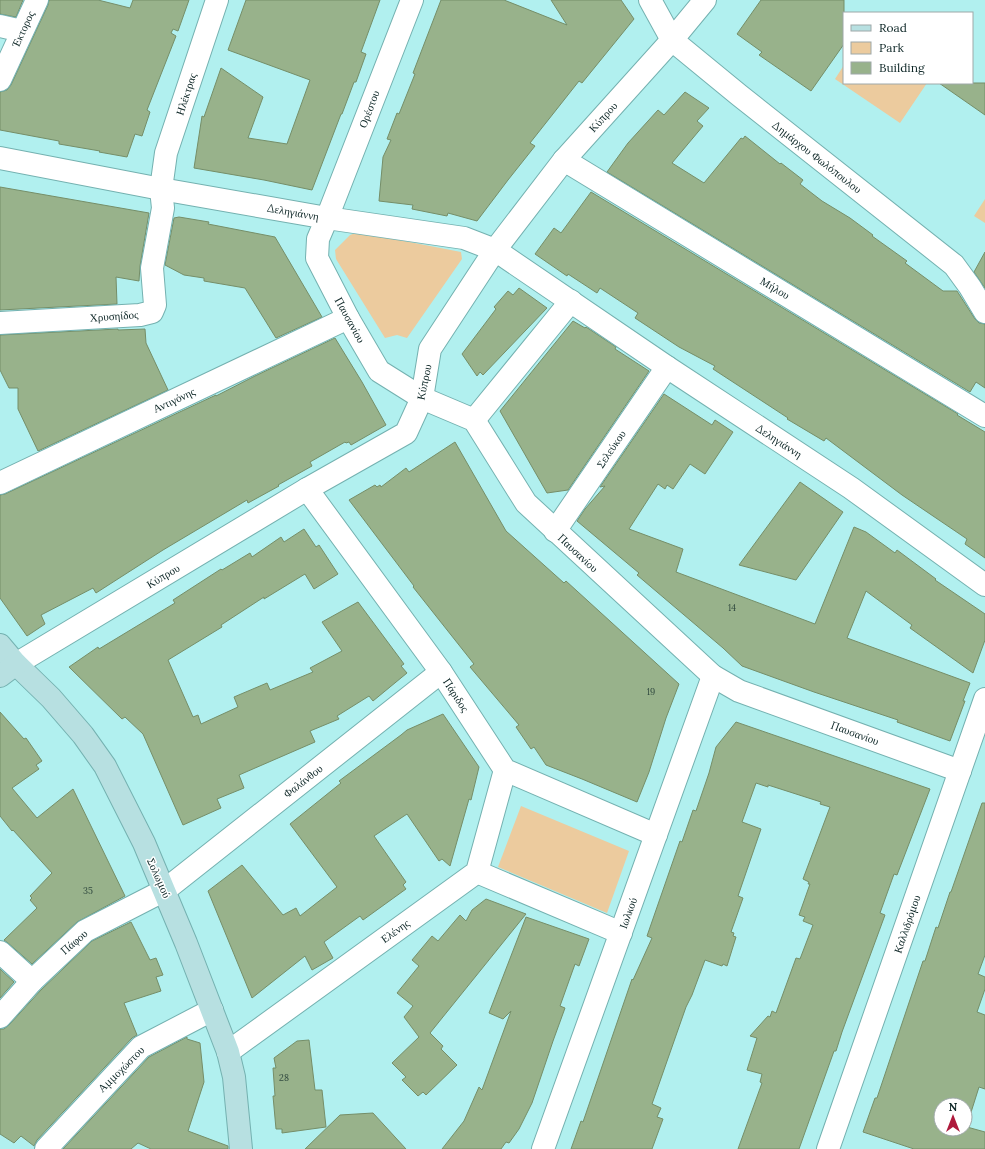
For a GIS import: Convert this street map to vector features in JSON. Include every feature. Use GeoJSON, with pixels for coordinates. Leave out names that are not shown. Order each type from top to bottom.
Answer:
{"type":"FeatureCollection","features":[{"type":"Feature","properties":{"kind":"street","name":"Έκτορος"},"geometry":{"type":"LineString","coordinates":[[0,80],[37,0]]}},
{"type":"Feature","properties":{"kind":"street","name":"Ηλέκτρας"},"geometry":{"type":"LineString","coordinates":[[161,189],[166,153],[217,0]]}},
{"type":"Feature","properties":{"kind":"street","name":"Ορέστου"},"geometry":{"type":"LineString","coordinates":[[327,218],[412,0]]}},
{"type":"Feature","properties":{"kind":"street","name":"Δημάρχου Φωλόπουλου"},"geometry":{"type":"LineString","coordinates":[[650,0],[672,40],[738,95],[954,265],[970,287],[985,312]]}},
{"type":"Feature","properties":{"kind":"street","name":"Κύπρου"},"geometry":{"type":"LineString","coordinates":[[8,670],[307,490],[406,433],[422,398],[430,350],[495,250],[564,160],[672,40],[705,0]]}},
{"type":"Feature","properties":{"kind":"street"},"geometry":{"type":"LineString","coordinates":[[0,26],[22,31]]}},
{"type":"Feature","properties":{"kind":"street","name":"Δεληγιάννη"},"geometry":{"type":"LineString","coordinates":[[0,158],[161,189],[327,218],[464,238],[495,250],[667,367],[851,488],[985,585]]}},
{"type":"Feature","properties":{"kind":"street","name":"Μήλου"},"geometry":{"type":"LineString","coordinates":[[564,160],[985,416]]}},
{"type":"Feature","properties":{"kind":"street","name":"Χρυσηίδος"},"geometry":{"type":"LineString","coordinates":[[0,323],[140,315],[152,312],[155,305],[152,268],[163,208],[161,189]]}},
{"type":"Feature","properties":{"kind":"street","name":"Παυσανίου"},"geometry":{"type":"LineString","coordinates":[[327,218],[318,239],[317,258],[348,318],[379,370],[422,398],[474,420],[526,503],[713,676],[738,692],[960,771]]}},
{"type":"Feature","properties":{"kind":"street"},"geometry":{"type":"LineString","coordinates":[[474,420],[572,301]]}},
{"type":"Feature","properties":{"kind":"street","name":"Αντιγόνης"},"geometry":{"type":"LineString","coordinates":[[0,483],[348,318]]}},
{"type":"Feature","properties":{"kind":"street","name":"Σελεύκου"},"geometry":{"type":"LineString","coordinates":[[555,531],[667,367]]}},
{"type":"Feature","properties":{"kind":"street","name":"Πάριδος"},"geometry":{"type":"LineString","coordinates":[[307,490],[441,672],[505,770]]}},
{"type":"Feature","properties":{"kind":"street","name":"Σολωμού"},"geometry":{"type":"LineString","coordinates":[[0,645],[8,670],[51,698],[83,735],[105,766],[144,843],[165,890],[228,1052],[234,1077],[241,1149]]}},
{"type":"Feature","properties":{"kind":"street","name":"Φαλάνθου"},"geometry":{"type":"LineString","coordinates":[[165,890],[441,672]]}},
{"type":"Feature","properties":{"kind":"street","name":"Ιωλκού"},"geometry":{"type":"LineString","coordinates":[[543,1149],[713,676]]}},
{"type":"Feature","properties":{"kind":"street","name":"Καλλιδρόμου"},"geometry":{"type":"LineString","coordinates":[[830,1148],[985,700]]}},
{"type":"Feature","properties":{"kind":"street"},"geometry":{"type":"LineString","coordinates":[[622,932],[477,872],[505,770],[656,836]]}},
{"type":"Feature","properties":{"kind":"street","name":"Ελένης"},"geometry":{"type":"LineString","coordinates":[[228,1052],[477,872]]}},
{"type":"Feature","properties":{"kind":"street","name":"Πάφου"},"geometry":{"type":"LineString","coordinates":[[0,1017],[32,981],[85,931],[165,890]]}},
{"type":"Feature","properties":{"kind":"street"},"geometry":{"type":"LineString","coordinates":[[0,952],[32,981]]}},
{"type":"Feature","properties":{"kind":"street","name":"Αμμοχώστου"},"geometry":{"type":"LineString","coordinates":[[46,1149],[141,1047],[212,1010]]}},
{"type":"Feature","properties":{"kind":"green space"},"geometry":{"type":"Polygon","coordinates":[[[843,67],[843,84],[926,84],[900,123],[835,79],[843,67]]]}},
{"type":"Feature","properties":{"kind":"green space"},"geometry":{"type":"Polygon","coordinates":[[[985,199],[985,223],[974,216],[985,199]]]}},
{"type":"Feature","properties":{"kind":"green space"},"geometry":{"type":"Polygon","coordinates":[[[358,232],[461,252],[462,259],[407,338],[397,335],[385,338],[336,259],[335,250],[350,235],[358,232]]]}},
{"type":"Feature","properties":{"kind":"green space"},"geometry":{"type":"Polygon","coordinates":[[[521,806],[629,851],[607,913],[498,867],[521,806]]]}},
{"type":"Feature","properties":{"kind":"building"},"geometry":{"type":"Polygon","coordinates":[[[0,0],[23,0],[16,17],[0,14],[0,0]]]}},
{"type":"Feature","properties":{"kind":"building"},"geometry":{"type":"Polygon","coordinates":[[[49,0],[98,0],[130,8],[133,0],[189,0],[178,31],[173,29],[171,33],[176,36],[147,110],[150,112],[142,136],[135,134],[127,157],[59,144],[59,141],[0,130],[0,92],[7,90],[11,85],[49,0]]]}},
{"type":"Feature","properties":{"kind":"building"},"geometry":{"type":"Polygon","coordinates":[[[246,0],[380,0],[361,52],[366,54],[356,82],[354,82],[312,190],[194,168],[202,116],[204,117],[221,68],[263,97],[248,138],[287,144],[310,80],[228,50],[246,0]]]}},
{"type":"Feature","properties":{"kind":"building"},"geometry":{"type":"Polygon","coordinates":[[[441,0],[504,0],[567,25],[551,0],[621,0],[634,19],[582,83],[579,81],[530,143],[535,146],[477,221],[448,213],[447,216],[412,209],[413,205],[379,201],[383,157],[391,140],[387,139],[415,74],[413,73],[441,0]]]}},
{"type":"Feature","properties":{"kind":"building"},"geometry":{"type":"Polygon","coordinates":[[[761,0],[844,0],[843,45],[811,91],[759,55],[762,52],[737,34],[761,0]]]}},
{"type":"Feature","properties":{"kind":"building"},"geometry":{"type":"Polygon","coordinates":[[[985,83],[985,115],[940,84],[985,83]]]}},
{"type":"Feature","properties":{"kind":"building"},"geometry":{"type":"Polygon","coordinates":[[[685,92],[709,108],[697,121],[703,126],[672,163],[704,183],[741,138],[743,139],[745,136],[803,180],[800,184],[822,201],[850,218],[873,235],[872,236],[907,261],[905,263],[943,291],[957,291],[975,319],[979,323],[985,324],[985,388],[976,382],[970,392],[607,172],[628,143],[658,110],[664,115],[685,92]]]}},
{"type":"Feature","properties":{"kind":"building"},"geometry":{"type":"Polygon","coordinates":[[[0,187],[149,213],[139,281],[116,277],[117,304],[0,310],[0,187]]]}},
{"type":"Feature","properties":{"kind":"building"},"geometry":{"type":"Polygon","coordinates":[[[591,192],[958,414],[957,415],[985,432],[985,558],[965,544],[967,539],[902,495],[826,438],[824,441],[787,419],[788,418],[713,369],[715,366],[679,347],[635,318],[638,313],[600,288],[597,293],[568,274],[567,276],[535,254],[554,228],[561,233],[591,192]]]}},
{"type":"Feature","properties":{"kind":"building"},"geometry":{"type":"Polygon","coordinates":[[[179,217],[209,222],[208,224],[275,237],[322,317],[276,338],[245,288],[204,281],[204,278],[184,275],[165,265],[174,218],[179,217]]]}},
{"type":"Feature","properties":{"kind":"building"},"geometry":{"type":"Polygon","coordinates":[[[985,252],[985,288],[974,272],[985,252]]]}},
{"type":"Feature","properties":{"kind":"building"},"geometry":{"type":"Polygon","coordinates":[[[519,288],[547,308],[483,375],[480,372],[477,376],[462,354],[496,309],[494,307],[508,291],[513,295],[519,288]]]}},
{"type":"Feature","properties":{"kind":"building"},"geometry":{"type":"Polygon","coordinates":[[[573,321],[585,328],[586,327],[616,347],[615,349],[649,371],[568,490],[547,493],[500,411],[573,321]]]}},
{"type":"Feature","properties":{"kind":"building"},"geometry":{"type":"Polygon","coordinates":[[[145,329],[146,343],[168,390],[38,451],[18,409],[18,388],[9,388],[0,370],[0,335],[145,329]]]}},
{"type":"Feature","properties":{"kind":"building"},"geometry":{"type":"Polygon","coordinates":[[[335,338],[386,425],[351,445],[349,442],[345,442],[310,462],[312,466],[248,503],[247,500],[163,550],[96,593],[93,588],[41,615],[45,624],[27,636],[0,598],[0,495],[216,396],[335,338]]]}},
{"type":"Feature","properties":{"kind":"building"},"geometry":{"type":"Polygon","coordinates":[[[664,394],[712,425],[715,420],[733,432],[705,474],[690,464],[673,489],[667,485],[665,489],[658,484],[629,529],[683,549],[676,572],[815,624],[854,527],[866,532],[895,553],[897,550],[936,579],[935,580],[985,614],[985,640],[973,673],[910,628],[912,625],[866,591],[847,638],[970,683],[950,741],[897,722],[898,720],[742,666],[637,575],[639,573],[577,521],[585,509],[605,486],[600,487],[664,394]]]}},
{"type":"Feature","properties":{"kind":"building"},"geometry":{"type":"Polygon","coordinates":[[[455,442],[506,531],[564,583],[566,581],[679,684],[666,718],[649,772],[637,802],[546,765],[534,747],[531,749],[516,727],[519,725],[470,667],[474,664],[413,587],[414,586],[349,500],[375,485],[377,487],[380,485],[381,487],[406,468],[409,472],[455,442]]]}},
{"type":"Feature","properties":{"kind":"building"},"geometry":{"type":"Polygon","coordinates":[[[800,482],[843,512],[796,580],[739,565],[800,482]]]}},
{"type":"Feature","properties":{"kind":"building"},"geometry":{"type":"Polygon","coordinates":[[[304,529],[316,547],[319,545],[338,574],[314,589],[305,574],[264,599],[264,597],[221,625],[222,627],[168,660],[193,717],[198,715],[201,724],[238,707],[234,697],[267,683],[270,690],[313,672],[310,668],[342,651],[322,622],[358,602],[404,664],[401,666],[407,673],[373,701],[369,696],[337,716],[339,719],[310,731],[315,742],[239,775],[244,788],[217,799],[221,808],[183,825],[143,734],[125,717],[122,719],[69,667],[98,647],[99,649],[175,603],[173,600],[221,569],[222,570],[250,553],[252,557],[281,537],[284,542],[304,529]]]}},
{"type":"Feature","properties":{"kind":"building"},"geometry":{"type":"Polygon","coordinates":[[[0,712],[24,739],[26,738],[42,761],[36,765],[39,769],[12,788],[37,818],[73,789],[125,896],[77,922],[32,964],[4,940],[37,908],[30,900],[32,898],[30,896],[52,873],[13,830],[12,831],[0,816],[0,712]]]}},
{"type":"Feature","properties":{"kind":"building"},"geometry":{"type":"Polygon","coordinates":[[[443,714],[479,767],[471,800],[469,799],[450,866],[442,859],[439,861],[407,814],[374,836],[406,882],[403,885],[406,889],[363,920],[360,916],[324,942],[333,958],[312,970],[305,956],[252,998],[208,891],[242,865],[283,915],[296,908],[300,916],[337,887],[290,824],[341,783],[339,781],[407,730],[443,714]]]}},
{"type":"Feature","properties":{"kind":"building"},"geometry":{"type":"Polygon","coordinates":[[[736,722],[930,789],[897,875],[894,874],[880,913],[885,915],[799,1149],[738,1149],[762,1083],[760,1082],[762,1074],[747,1070],[757,1038],[750,1036],[768,1016],[770,1017],[772,1011],[776,1013],[796,958],[800,959],[813,925],[803,921],[805,917],[799,915],[810,884],[803,879],[830,807],[820,804],[821,802],[768,785],[768,787],[756,783],[742,822],[761,829],[738,896],[743,898],[731,932],[734,933],[733,936],[736,937],[727,966],[723,964],[722,966],[705,960],[686,1007],[652,1104],[661,1108],[657,1117],[663,1119],[652,1149],[571,1149],[581,1121],[583,1122],[632,979],[633,980],[652,938],[647,936],[680,841],[682,842],[693,810],[696,811],[716,747],[736,722]]]}},
{"type":"Feature","properties":{"kind":"building"},"geometry":{"type":"Polygon","coordinates":[[[982,803],[985,803],[985,955],[978,974],[985,977],[985,989],[977,1012],[985,1015],[985,1089],[979,1087],[973,1106],[973,1097],[933,1097],[933,1137],[973,1137],[973,1129],[985,1132],[985,1149],[914,1149],[863,1132],[875,1098],[877,1098],[923,961],[925,961],[936,927],[938,928],[982,803]]]}},
{"type":"Feature","properties":{"kind":"building"},"geometry":{"type":"Polygon","coordinates":[[[486,899],[526,914],[430,1033],[443,1046],[441,1049],[457,1065],[426,1095],[423,1092],[418,1096],[402,1080],[406,1077],[392,1063],[419,1037],[404,1017],[413,1006],[397,993],[419,966],[412,960],[432,936],[438,941],[460,915],[466,921],[472,910],[486,899]]]}},
{"type":"Feature","properties":{"kind":"building"},"geometry":{"type":"Polygon","coordinates":[[[526,917],[589,939],[579,966],[575,964],[560,1006],[565,1008],[532,1103],[519,1129],[509,1143],[506,1142],[501,1149],[442,1149],[464,1121],[479,1087],[482,1090],[511,1011],[503,1019],[489,1013],[526,917]]]}},
{"type":"Feature","properties":{"kind":"building"},"geometry":{"type":"Polygon","coordinates":[[[131,922],[150,960],[156,958],[163,975],[156,977],[161,991],[124,1003],[137,1035],[132,1038],[37,1140],[34,1146],[21,1136],[14,1143],[0,1134],[0,1029],[4,1029],[9,1025],[41,990],[92,941],[131,922]]]}},
{"type":"Feature","properties":{"kind":"building"},"geometry":{"type":"Polygon","coordinates":[[[0,969],[14,982],[0,998],[0,969]]]}},
{"type":"Feature","properties":{"kind":"building"},"geometry":{"type":"Polygon","coordinates":[[[187,1037],[187,1039],[200,1043],[204,1082],[188,1131],[228,1146],[228,1149],[151,1149],[138,1143],[131,1149],[63,1149],[149,1057],[187,1037]]]}},
{"type":"Feature","properties":{"kind":"building"},"geometry":{"type":"Polygon","coordinates":[[[309,1040],[315,1090],[322,1090],[326,1127],[282,1133],[282,1129],[276,1129],[273,1096],[275,1096],[273,1068],[276,1068],[274,1058],[297,1041],[309,1040]]]}},
{"type":"Feature","properties":{"kind":"building"},"geometry":{"type":"Polygon","coordinates":[[[373,1113],[406,1149],[305,1149],[340,1115],[373,1113]]]}}]}
